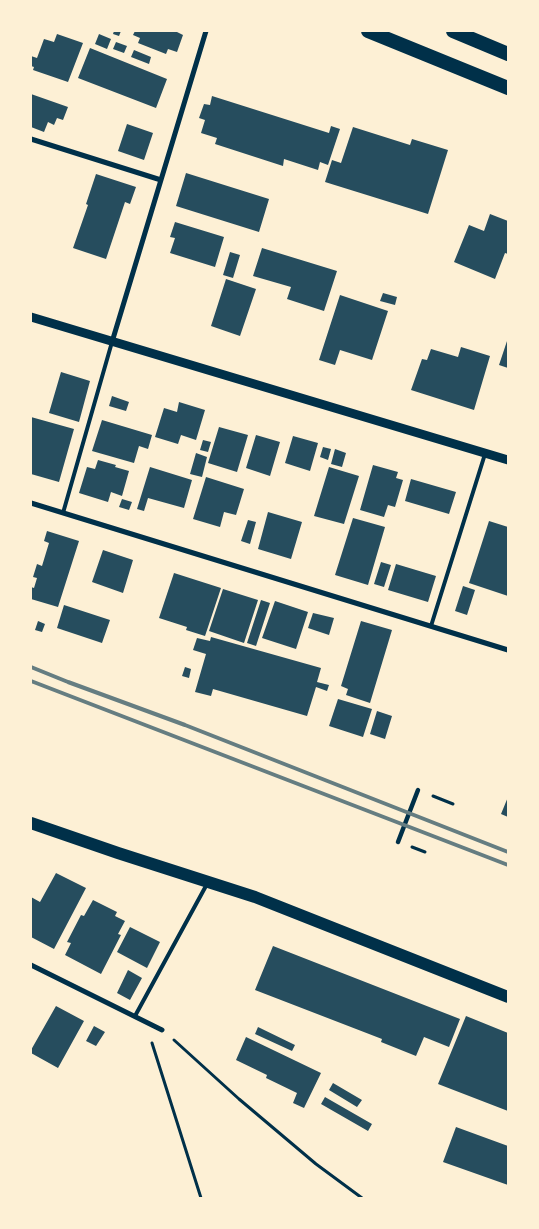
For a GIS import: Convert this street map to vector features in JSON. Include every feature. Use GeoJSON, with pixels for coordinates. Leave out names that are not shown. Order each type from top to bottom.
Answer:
{"type":"FeatureCollection","features":[{"type":"Feature","properties":{"kind":"highway"},"geometry":{"type":"LineString","coordinates":[[368,31],[508,88]]}},
{"type":"Feature","properties":{"kind":"highway"},"geometry":{"type":"LineString","coordinates":[[453,31],[508,54]]}},
{"type":"Feature","properties":{"kind":"main road"},"geometry":{"type":"LineString","coordinates":[[31,823],[255,897],[508,996]]}},
{"type":"Feature","properties":{"kind":"street"},"geometry":{"type":"LineString","coordinates":[[112,342],[206,31]]}},
{"type":"Feature","properties":{"kind":"street"},"geometry":{"type":"LineString","coordinates":[[31,138],[161,180]]}},
{"type":"Feature","properties":{"kind":"street"},"geometry":{"type":"LineString","coordinates":[[31,317],[508,460]]}},
{"type":"Feature","properties":{"kind":"street"},"geometry":{"type":"LineString","coordinates":[[31,503],[508,650]]}},
{"type":"Feature","properties":{"kind":"street"},"geometry":{"type":"LineString","coordinates":[[398,842],[418,790]]}},
{"type":"Feature","properties":{"kind":"street"},"geometry":{"type":"LineString","coordinates":[[31,965],[162,1030]]}},
{"type":"Feature","properties":{"kind":"lane"},"geometry":{"type":"LineString","coordinates":[[63,513],[112,342]]}},
{"type":"Feature","properties":{"kind":"lane"},"geometry":{"type":"LineString","coordinates":[[431,626],[485,453]]}},
{"type":"Feature","properties":{"kind":"lane"},"geometry":{"type":"LineString","coordinates":[[135,1016],[208,882]]}},
{"type":"Feature","properties":{"kind":"path"},"geometry":{"type":"LineString","coordinates":[[418,790],[453,804]]}},
{"type":"Feature","properties":{"kind":"path"},"geometry":{"type":"LineString","coordinates":[[145,1021],[201,1198]]}},
{"type":"Feature","properties":{"kind":"path"},"geometry":{"type":"LineString","coordinates":[[162,1030],[316,1164],[362,1198]]}},
{"type":"Feature","properties":{"kind":"building"},"geometry":{"type":"Polygon","coordinates":[[[114,31],[121,31],[119,36],[113,34],[114,31]]]}},
{"type":"Feature","properties":{"kind":"building"},"geometry":{"type":"Polygon","coordinates":[[[135,31],[175,31],[183,35],[177,52],[168,49],[166,54],[138,43],[140,38],[133,35],[135,31]]]}},
{"type":"Feature","properties":{"kind":"building"},"geometry":{"type":"Polygon","coordinates":[[[57,34],[83,43],[68,82],[33,70],[34,67],[31,66],[31,56],[37,58],[44,39],[54,42],[57,34]]]}},
{"type":"Feature","properties":{"kind":"building"},"geometry":{"type":"Polygon","coordinates":[[[99,34],[111,39],[107,49],[95,44],[99,34]]]}},
{"type":"Feature","properties":{"kind":"building"},"geometry":{"type":"Polygon","coordinates":[[[116,42],[127,46],[124,53],[113,49],[116,42]]]}},
{"type":"Feature","properties":{"kind":"building"},"geometry":{"type":"Polygon","coordinates":[[[90,48],[167,79],[156,108],[78,78],[90,48]]]}},
{"type":"Feature","properties":{"kind":"building"},"geometry":{"type":"Polygon","coordinates":[[[134,50],[151,57],[149,64],[131,57],[134,50]]]}},
{"type":"Feature","properties":{"kind":"building"},"geometry":{"type":"Polygon","coordinates":[[[31,94],[68,107],[63,120],[57,118],[54,125],[48,122],[44,132],[31,127],[31,94]]]}},
{"type":"Feature","properties":{"kind":"building"},"geometry":{"type":"Polygon","coordinates":[[[212,96],[329,133],[331,126],[340,129],[328,165],[320,162],[318,170],[284,159],[283,166],[215,144],[217,138],[201,133],[205,120],[199,118],[204,104],[210,105],[212,96]]]}},
{"type":"Feature","properties":{"kind":"building"},"geometry":{"type":"Polygon","coordinates":[[[127,124],[153,133],[144,160],[118,151],[127,124]]]}},
{"type":"Feature","properties":{"kind":"building"},"geometry":{"type":"Polygon","coordinates":[[[353,127],[410,145],[412,139],[448,150],[428,214],[325,182],[332,160],[341,163],[353,127]]]}},
{"type":"Feature","properties":{"kind":"building"},"geometry":{"type":"Polygon","coordinates":[[[186,173],[269,199],[259,232],[176,206],[186,173]]]}},
{"type":"Feature","properties":{"kind":"building"},"geometry":{"type":"Polygon","coordinates":[[[96,174],[136,187],[130,204],[125,202],[106,259],[73,248],[88,205],[86,204],[96,174]]]}},
{"type":"Feature","properties":{"kind":"building"},"geometry":{"type":"Polygon","coordinates":[[[490,214],[508,221],[508,254],[505,253],[495,279],[454,262],[469,225],[484,231],[490,214]]]}},
{"type":"Feature","properties":{"kind":"building"},"geometry":{"type":"Polygon","coordinates":[[[175,222],[224,237],[215,267],[170,253],[175,238],[170,237],[175,222]]]}},
{"type":"Feature","properties":{"kind":"building"},"geometry":{"type":"Polygon","coordinates":[[[262,248],[337,271],[324,311],[287,299],[291,287],[253,276],[262,248]]]}},
{"type":"Feature","properties":{"kind":"building"},"geometry":{"type":"Polygon","coordinates":[[[230,252],[240,255],[233,278],[223,275],[230,252]]]}},
{"type":"Feature","properties":{"kind":"building"},"geometry":{"type":"Polygon","coordinates":[[[226,279],[256,289],[240,336],[211,326],[226,279]]]}},
{"type":"Feature","properties":{"kind":"building"},"geometry":{"type":"Polygon","coordinates":[[[383,293],[397,297],[395,305],[380,301],[383,293]]]}},
{"type":"Feature","properties":{"kind":"building"},"geometry":{"type":"Polygon","coordinates":[[[340,295],[388,311],[372,360],[340,350],[335,365],[319,360],[340,295]]]}},
{"type":"Feature","properties":{"kind":"building"},"geometry":{"type":"Polygon","coordinates":[[[508,338],[508,368],[499,365],[508,338]]]}},
{"type":"Feature","properties":{"kind":"building"},"geometry":{"type":"Polygon","coordinates":[[[461,347],[490,356],[474,410],[411,390],[422,359],[427,360],[431,349],[458,357],[461,347]]]}},
{"type":"Feature","properties":{"kind":"building"},"geometry":{"type":"Polygon","coordinates":[[[61,372],[90,381],[79,422],[49,413],[61,372]]]}},
{"type":"Feature","properties":{"kind":"building"},"geometry":{"type":"Polygon","coordinates":[[[112,396],[129,402],[126,411],[109,406],[112,396]]]}},
{"type":"Feature","properties":{"kind":"building"},"geometry":{"type":"Polygon","coordinates":[[[179,402],[205,410],[196,440],[181,435],[178,444],[155,437],[164,408],[177,412],[179,402]]]}},
{"type":"Feature","properties":{"kind":"building"},"geometry":{"type":"Polygon","coordinates":[[[31,417],[74,429],[59,482],[31,474],[31,417]]]}},
{"type":"Feature","properties":{"kind":"building"},"geometry":{"type":"Polygon","coordinates":[[[102,420],[152,435],[148,449],[139,446],[134,463],[92,451],[102,420]]]}},
{"type":"Feature","properties":{"kind":"building"},"geometry":{"type":"Polygon","coordinates":[[[219,427],[248,435],[237,472],[208,463],[219,427]]]}},
{"type":"Feature","properties":{"kind":"building"},"geometry":{"type":"Polygon","coordinates":[[[256,435],[280,442],[270,476],[246,468],[256,435]]]}},
{"type":"Feature","properties":{"kind":"building"},"geometry":{"type":"Polygon","coordinates":[[[293,436],[318,443],[310,471],[285,463],[293,436]]]}},
{"type":"Feature","properties":{"kind":"building"},"geometry":{"type":"Polygon","coordinates":[[[203,440],[211,442],[208,452],[200,450],[203,440]]]}},
{"type":"Feature","properties":{"kind":"building"},"geometry":{"type":"Polygon","coordinates":[[[323,447],[331,449],[328,460],[320,457],[323,447]]]}},
{"type":"Feature","properties":{"kind":"building"},"geometry":{"type":"Polygon","coordinates":[[[335,449],[346,453],[342,467],[331,464],[335,449]]]}},
{"type":"Feature","properties":{"kind":"building"},"geometry":{"type":"Polygon","coordinates":[[[196,453],[207,457],[202,477],[190,474],[196,453]]]}},
{"type":"Feature","properties":{"kind":"building"},"geometry":{"type":"Polygon","coordinates":[[[98,460],[129,471],[122,496],[111,492],[108,502],[79,493],[87,467],[95,469],[98,460]]]}},
{"type":"Feature","properties":{"kind":"building"},"geometry":{"type":"Polygon","coordinates":[[[373,465],[398,472],[396,478],[403,480],[395,507],[388,505],[384,517],[360,510],[373,465]]]}},
{"type":"Feature","properties":{"kind":"building"},"geometry":{"type":"Polygon","coordinates":[[[150,467],[192,480],[184,508],[148,498],[144,511],[137,509],[150,467]]]}},
{"type":"Feature","properties":{"kind":"building"},"geometry":{"type":"Polygon","coordinates":[[[329,467],[359,476],[344,524],[314,516],[329,467]]]}},
{"type":"Feature","properties":{"kind":"building"},"geometry":{"type":"Polygon","coordinates":[[[206,477],[244,489],[236,515],[224,512],[220,527],[193,519],[206,477]]]}},
{"type":"Feature","properties":{"kind":"building"},"geometry":{"type":"Polygon","coordinates":[[[411,479],[456,492],[449,514],[405,501],[411,479]]]}},
{"type":"Feature","properties":{"kind":"building"},"geometry":{"type":"Polygon","coordinates":[[[122,499],[132,502],[129,510],[119,507],[122,499]]]}},
{"type":"Feature","properties":{"kind":"building"},"geometry":{"type":"Polygon","coordinates":[[[268,512],[302,522],[291,559],[258,549],[268,512]]]}},
{"type":"Feature","properties":{"kind":"building"},"geometry":{"type":"Polygon","coordinates":[[[353,518],[385,527],[368,585],[335,575],[353,518]]]}},
{"type":"Feature","properties":{"kind":"building"},"geometry":{"type":"Polygon","coordinates":[[[248,520],[256,522],[250,544],[241,541],[248,520]]]}},
{"type":"Feature","properties":{"kind":"building"},"geometry":{"type":"Polygon","coordinates":[[[489,521],[508,527],[508,596],[469,583],[489,521]]]}},
{"type":"Feature","properties":{"kind":"building"},"geometry":{"type":"Polygon","coordinates":[[[47,531],[79,541],[58,607],[31,599],[31,587],[34,588],[37,578],[33,577],[37,564],[42,566],[49,543],[44,541],[47,531]]]}},
{"type":"Feature","properties":{"kind":"building"},"geometry":{"type":"Polygon","coordinates":[[[103,550],[133,560],[123,593],[92,582],[103,550]]]}},
{"type":"Feature","properties":{"kind":"building"},"geometry":{"type":"Polygon","coordinates":[[[381,562],[391,565],[384,587],[374,584],[381,562]]]}},
{"type":"Feature","properties":{"kind":"building"},"geometry":{"type":"Polygon","coordinates":[[[396,564],[436,576],[428,602],[388,590],[396,564]]]}},
{"type":"Feature","properties":{"kind":"building"},"geometry":{"type":"Polygon","coordinates":[[[174,573],[221,588],[205,636],[186,630],[187,627],[159,618],[174,573]]]}},
{"type":"Feature","properties":{"kind":"building"},"geometry":{"type":"Polygon","coordinates":[[[463,586],[475,590],[467,615],[455,611],[463,586]]]}},
{"type":"Feature","properties":{"kind":"building"},"geometry":{"type":"Polygon","coordinates":[[[223,589],[258,600],[244,643],[209,631],[223,589]]]}},
{"type":"Feature","properties":{"kind":"building"},"geometry":{"type":"Polygon","coordinates":[[[261,600],[270,603],[256,646],[247,643],[261,600]]]}},
{"type":"Feature","properties":{"kind":"building"},"geometry":{"type":"Polygon","coordinates":[[[275,601],[308,612],[296,649],[262,638],[275,601]]]}},
{"type":"Feature","properties":{"kind":"building"},"geometry":{"type":"Polygon","coordinates":[[[64,605],[110,620],[102,643],[57,628],[64,605]]]}},
{"type":"Feature","properties":{"kind":"building"},"geometry":{"type":"Polygon","coordinates":[[[313,613],[334,618],[329,635],[308,628],[313,613]]]}},
{"type":"Feature","properties":{"kind":"building"},"geometry":{"type":"Polygon","coordinates":[[[38,621],[45,624],[42,632],[35,630],[38,621]]]}},
{"type":"Feature","properties":{"kind":"building"},"geometry":{"type":"Polygon","coordinates":[[[361,621],[392,630],[370,703],[346,695],[348,689],[341,686],[361,621]]]}},
{"type":"Feature","properties":{"kind":"building"},"geometry":{"type":"Polygon","coordinates":[[[211,637],[321,668],[317,682],[329,685],[327,691],[316,687],[307,716],[213,689],[211,696],[195,692],[206,654],[193,650],[197,638],[210,641],[211,637]]]}},
{"type":"Feature","properties":{"kind":"building"},"geometry":{"type":"Polygon","coordinates":[[[185,667],[191,669],[189,678],[182,676],[185,667]]]}},
{"type":"Feature","properties":{"kind":"building"},"geometry":{"type":"Polygon","coordinates":[[[338,699],[372,709],[363,737],[329,726],[338,699]]]}},
{"type":"Feature","properties":{"kind":"building"},"geometry":{"type":"Polygon","coordinates":[[[377,711],[392,716],[385,739],[370,734],[377,711]]]}},
{"type":"Feature","properties":{"kind":"building"},"geometry":{"type":"Polygon","coordinates":[[[508,797],[508,817],[501,814],[508,797]]]}},
{"type":"Feature","properties":{"kind":"building"},"geometry":{"type":"Polygon","coordinates":[[[56,873],[86,888],[54,949],[31,937],[31,897],[40,902],[56,873]]]}},
{"type":"Feature","properties":{"kind":"building"},"geometry":{"type":"Polygon","coordinates":[[[93,900],[117,912],[115,916],[125,921],[118,934],[121,935],[101,974],[65,955],[71,943],[67,942],[81,915],[84,916],[93,900]]]}},
{"type":"Feature","properties":{"kind":"building"},"geometry":{"type":"Polygon","coordinates":[[[130,927],[160,942],[147,968],[117,952],[130,927]]]}},
{"type":"Feature","properties":{"kind":"building"},"geometry":{"type":"Polygon","coordinates":[[[273,946],[460,1019],[449,1047],[424,1037],[416,1056],[381,1042],[382,1039],[255,990],[273,946]]]}},
{"type":"Feature","properties":{"kind":"building"},"geometry":{"type":"Polygon","coordinates":[[[128,970],[142,978],[130,1000],[117,993],[128,970]]]}},
{"type":"Feature","properties":{"kind":"building"},"geometry":{"type":"Polygon","coordinates":[[[56,1006],[84,1021],[58,1068],[31,1053],[56,1006]]]}},
{"type":"Feature","properties":{"kind":"building"},"geometry":{"type":"Polygon","coordinates":[[[466,1016],[508,1033],[508,1111],[438,1084],[466,1016]]]}},
{"type":"Feature","properties":{"kind":"building"},"geometry":{"type":"Polygon","coordinates":[[[94,1026],[105,1032],[96,1046],[86,1041],[94,1026]]]}},
{"type":"Feature","properties":{"kind":"building"},"geometry":{"type":"Polygon","coordinates":[[[258,1027],[295,1045],[292,1051],[255,1034],[258,1027]]]}},
{"type":"Feature","properties":{"kind":"building"},"geometry":{"type":"Polygon","coordinates":[[[246,1037],[321,1073],[304,1108],[293,1103],[297,1093],[266,1078],[267,1075],[236,1060],[246,1037]]]}},
{"type":"Feature","properties":{"kind":"building"},"geometry":{"type":"Polygon","coordinates":[[[333,1083],[362,1100],[357,1107],[329,1090],[333,1083]]]}},
{"type":"Feature","properties":{"kind":"building"},"geometry":{"type":"Polygon","coordinates":[[[325,1097],[372,1124],[368,1131],[321,1104],[325,1097]]]}},
{"type":"Feature","properties":{"kind":"building"},"geometry":{"type":"Polygon","coordinates":[[[456,1127],[508,1146],[508,1185],[443,1162],[456,1127]]]}},
{"type":"Feature","properties":{"kind":"railway"},"geometry":{"type":"LineString","coordinates":[[31,667],[185,725],[508,852]]}},
{"type":"Feature","properties":{"kind":"railway"},"geometry":{"type":"LineString","coordinates":[[31,681],[508,865]]}}]}
